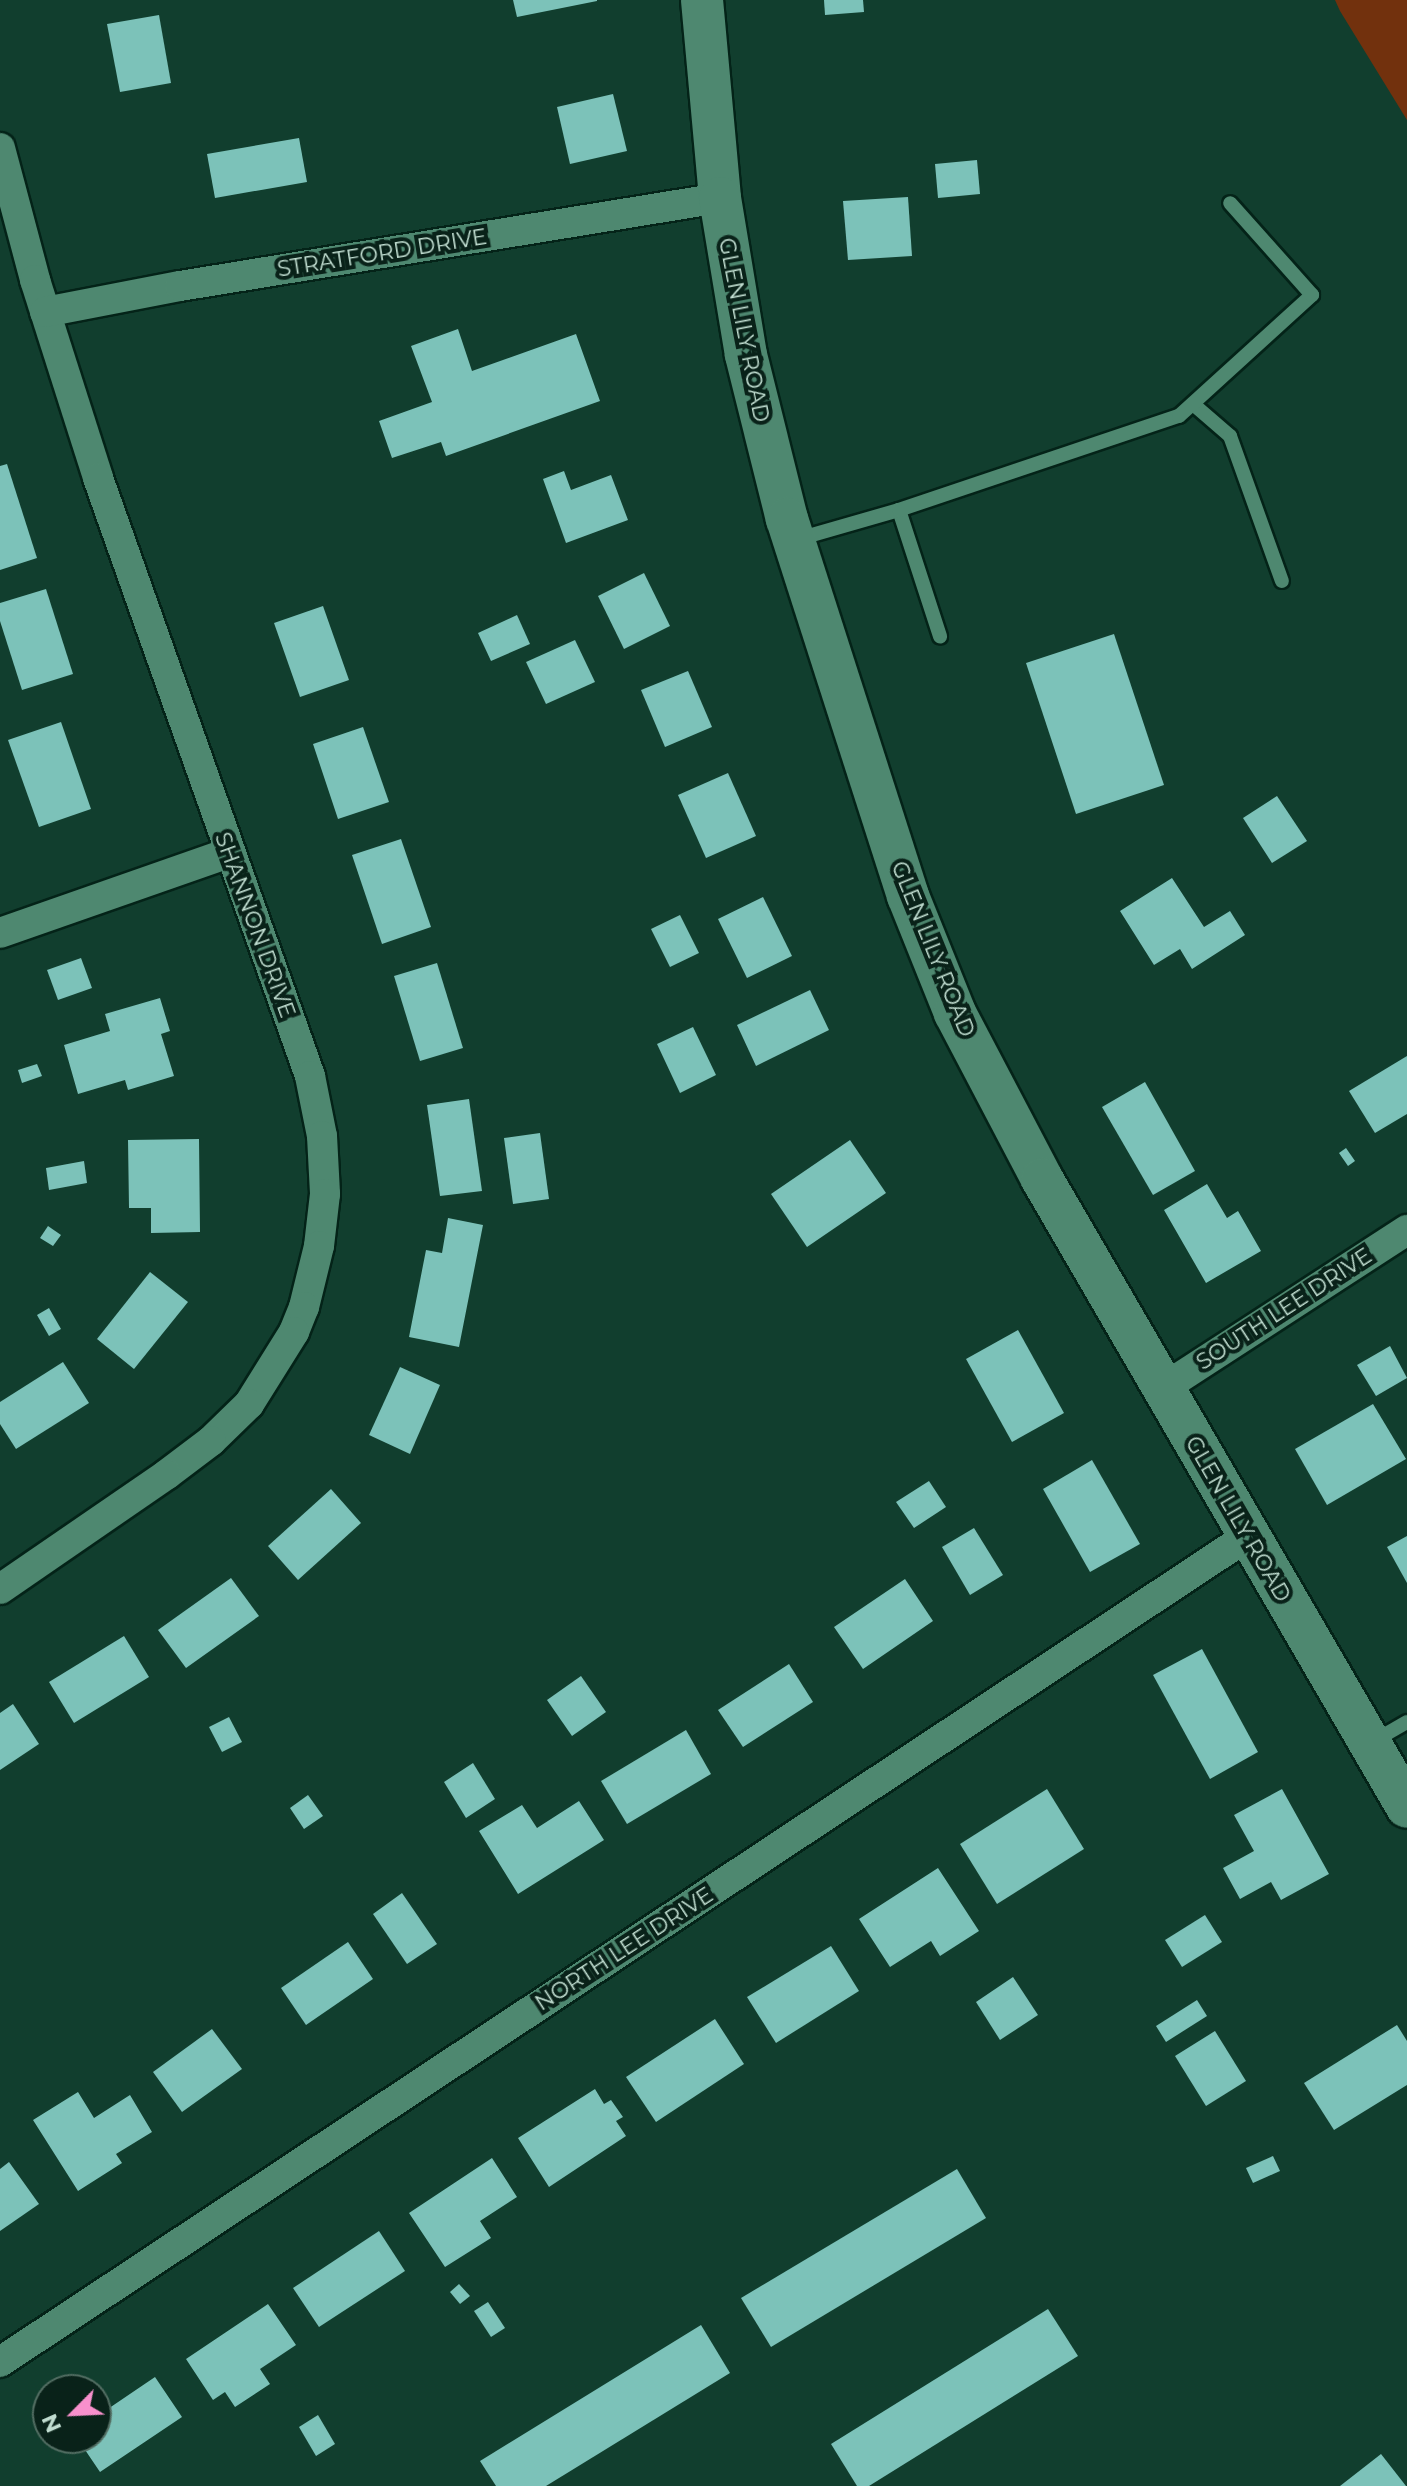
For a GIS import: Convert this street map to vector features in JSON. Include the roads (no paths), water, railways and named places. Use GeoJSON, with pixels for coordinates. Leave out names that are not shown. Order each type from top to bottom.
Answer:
{"type":"FeatureCollection","features":[{"type":"Feature","properties":{"kind":"street","name":"GLEN LILY ROAD"},"geometry":{"type":"LineString","coordinates":[[702,0],[720,198],[746,355],[794,541],[908,896],[955,1013],[1042,1179],[1407,1807]]}},
{"type":"Feature","properties":{"kind":"street","name":"SHANNON DRIVE"},"geometry":{"type":"LineString","coordinates":[[0,148],[45,312],[98,478],[310,1076],[322,1136],[323,1221],[309,1292],[294,1332],[264,1381],[231,1422],[166,1475],[0,1589]]}},
{"type":"Feature","properties":{"kind":"street","name":"STRATFORD DRIVE"},"geometry":{"type":"LineString","coordinates":[[45,312],[180,286],[720,198]]}},
{"type":"Feature","properties":{"kind":"street"},"geometry":{"type":"LineString","coordinates":[[0,933],[229,853]]}},
{"type":"Feature","properties":{"kind":"street","name":"SOUTH LEE DRIVE"},"geometry":{"type":"LineString","coordinates":[[1162,1389],[1407,1230]]}},
{"type":"Feature","properties":{"kind":"street","name":"NORTH LEE DRIVE"},"geometry":{"type":"LineString","coordinates":[[0,2362],[1248,1536]]}},
{"type":"Feature","properties":{"kind":"lane"},"geometry":{"type":"LineString","coordinates":[[794,541],[899,510],[1179,416],[1312,295],[1230,203]]}},
{"type":"Feature","properties":{"kind":"lane"},"geometry":{"type":"LineString","coordinates":[[1193,404],[1230,436],[1282,581]]}},
{"type":"Feature","properties":{"kind":"lane"},"geometry":{"type":"LineString","coordinates":[[899,510],[940,636]]}},
{"type":"Feature","properties":{"kind":"lane"},"geometry":{"type":"LineString","coordinates":[[1370,1743],[1407,1722]]}}]}
